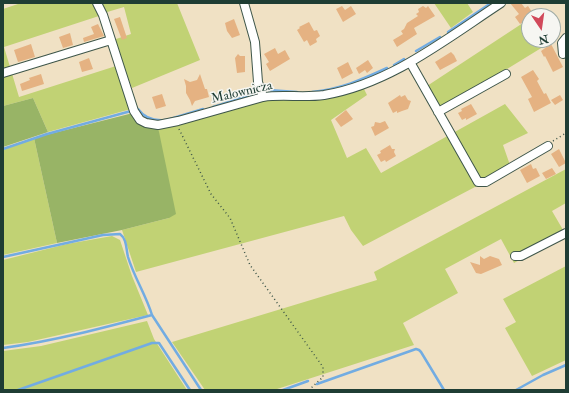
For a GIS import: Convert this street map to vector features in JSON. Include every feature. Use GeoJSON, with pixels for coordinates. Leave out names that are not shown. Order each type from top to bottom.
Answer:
{"type":"FeatureCollection","features":[{"type":"Feature","properties":{"kind":"street","name":"Malownicza"},"geometry":{"type":"LineString","coordinates":[[97,3],[133,107],[140,120],[146,123],[158,125],[176,122],[263,97],[311,96],[346,90],[374,80],[410,62],[501,3]]}},
{"type":"Feature","properties":{"kind":"street"},"geometry":{"type":"LineString","coordinates":[[244,3],[255,42],[258,82],[263,97]]}},
{"type":"Feature","properties":{"kind":"street"},"geometry":{"type":"LineString","coordinates":[[563,54],[562,43],[566,38]]}},
{"type":"Feature","properties":{"kind":"street"},"geometry":{"type":"LineString","coordinates":[[3,73],[111,40]]}},
{"type":"Feature","properties":{"kind":"street"},"geometry":{"type":"LineString","coordinates":[[410,62],[478,182],[486,182],[548,146]]}},
{"type":"Feature","properties":{"kind":"street"},"geometry":{"type":"LineString","coordinates":[[438,112],[506,74]]}},
{"type":"Feature","properties":{"kind":"street"},"geometry":{"type":"LineString","coordinates":[[515,256],[521,256],[566,233]]}},
{"type":"Feature","properties":{"kind":"path"},"geometry":{"type":"LineString","coordinates":[[176,122],[211,194],[230,218],[250,265],[323,367],[323,377],[309,390]]}},
{"type":"Feature","properties":{"kind":"path"},"geometry":{"type":"LineString","coordinates":[[548,146],[566,133]]}},
{"type":"Feature","properties":{"kind":"green space"},"geometry":{"type":"Polygon","coordinates":[[[21,3],[94,3],[99,16],[4,47],[19,97],[116,66],[131,109],[48,132],[33,98],[3,106],[3,9],[21,3]]]}},
{"type":"Feature","properties":{"kind":"green space"},"geometry":{"type":"Polygon","coordinates":[[[99,3],[177,3],[200,60],[132,88],[113,40],[131,34],[124,7],[104,13],[99,3]]]}},
{"type":"Feature","properties":{"kind":"green space"},"geometry":{"type":"Polygon","coordinates":[[[434,3],[467,3],[473,12],[451,28],[434,3]]]}},
{"type":"Feature","properties":{"kind":"green space"},"geometry":{"type":"Polygon","coordinates":[[[521,24],[521,48],[541,48],[481,85],[439,108],[427,86],[521,24]]]}},
{"type":"Feature","properties":{"kind":"green space"},"geometry":{"type":"Polygon","coordinates":[[[363,87],[367,95],[331,120],[347,158],[366,148],[381,173],[505,104],[528,133],[503,145],[511,168],[363,246],[351,230],[344,216],[136,272],[122,230],[169,218],[158,127],[261,100],[363,87]]]}},
{"type":"Feature","properties":{"kind":"green space"},"geometry":{"type":"Polygon","coordinates":[[[33,98],[48,132],[3,147],[3,106],[33,98]]]}},
{"type":"Feature","properties":{"kind":"green space"},"geometry":{"type":"Polygon","coordinates":[[[133,113],[158,127],[176,214],[169,218],[122,230],[57,243],[34,138],[133,113]]]}},
{"type":"Feature","properties":{"kind":"green space"},"geometry":{"type":"Polygon","coordinates":[[[34,138],[57,243],[3,255],[3,150],[34,138]]]}},
{"type":"Feature","properties":{"kind":"green space"},"geometry":{"type":"Polygon","coordinates":[[[566,169],[566,203],[552,211],[566,235],[514,263],[501,239],[445,269],[458,293],[403,323],[414,345],[274,390],[205,390],[172,342],[377,280],[374,272],[566,169]]]}},
{"type":"Feature","properties":{"kind":"green space"},"geometry":{"type":"Polygon","coordinates":[[[112,236],[120,240],[132,276],[148,315],[28,342],[3,345],[3,260],[67,244],[112,236]]]}},
{"type":"Feature","properties":{"kind":"green space"},"geometry":{"type":"Polygon","coordinates":[[[566,266],[566,360],[532,376],[505,328],[516,322],[503,299],[566,266]]]}},
{"type":"Feature","properties":{"kind":"green space"},"geometry":{"type":"Polygon","coordinates":[[[147,321],[154,339],[187,390],[3,390],[3,351],[41,346],[147,321]]]}},
{"type":"Feature","properties":{"kind":"building"},"geometry":{"type":"Polygon","coordinates":[[[510,3],[521,3],[525,8],[521,8],[520,24],[515,17],[519,14],[510,3]]]}},
{"type":"Feature","properties":{"kind":"building"},"geometry":{"type":"Polygon","coordinates":[[[342,6],[345,10],[351,6],[356,14],[343,22],[336,9],[342,6]]]}},
{"type":"Feature","properties":{"kind":"building"},"geometry":{"type":"Polygon","coordinates":[[[423,6],[426,8],[428,6],[435,16],[414,28],[417,34],[397,47],[393,40],[403,34],[401,31],[407,23],[418,16],[416,14],[419,12],[418,9],[423,6]]]}},
{"type":"Feature","properties":{"kind":"building"},"geometry":{"type":"Polygon","coordinates":[[[120,17],[127,38],[122,40],[114,19],[120,17]]]}},
{"type":"Feature","properties":{"kind":"building"},"geometry":{"type":"Polygon","coordinates":[[[234,19],[240,35],[232,38],[227,31],[225,23],[234,19]]]}},
{"type":"Feature","properties":{"kind":"building"},"geometry":{"type":"Polygon","coordinates":[[[309,22],[314,31],[317,30],[320,36],[316,39],[317,42],[310,46],[307,40],[304,42],[297,30],[300,28],[299,27],[309,22]]]}},
{"type":"Feature","properties":{"kind":"building"},"geometry":{"type":"Polygon","coordinates":[[[98,24],[104,36],[84,42],[83,38],[94,34],[91,27],[98,24]]]}},
{"type":"Feature","properties":{"kind":"building"},"geometry":{"type":"Polygon","coordinates":[[[70,33],[73,45],[63,48],[59,37],[70,33]]]}},
{"type":"Feature","properties":{"kind":"building"},"geometry":{"type":"Polygon","coordinates":[[[31,44],[35,57],[18,62],[14,50],[31,44]]]}},
{"type":"Feature","properties":{"kind":"building"},"geometry":{"type":"Polygon","coordinates":[[[275,48],[278,54],[285,50],[290,59],[270,71],[266,64],[269,62],[264,54],[275,48]]]}},
{"type":"Feature","properties":{"kind":"building"},"geometry":{"type":"Polygon","coordinates":[[[545,48],[553,48],[563,67],[553,72],[541,51],[545,48]]]}},
{"type":"Feature","properties":{"kind":"building"},"geometry":{"type":"Polygon","coordinates":[[[451,52],[457,61],[440,70],[435,62],[451,52]]]}},
{"type":"Feature","properties":{"kind":"building"},"geometry":{"type":"Polygon","coordinates":[[[238,54],[240,56],[245,56],[245,72],[237,73],[235,58],[238,54]]]}},
{"type":"Feature","properties":{"kind":"building"},"geometry":{"type":"Polygon","coordinates":[[[89,58],[93,69],[82,72],[79,62],[89,58]]]}},
{"type":"Feature","properties":{"kind":"building"},"geometry":{"type":"Polygon","coordinates":[[[368,60],[373,68],[367,73],[365,70],[359,74],[356,68],[368,60]]]}},
{"type":"Feature","properties":{"kind":"building"},"geometry":{"type":"Polygon","coordinates":[[[348,62],[353,73],[342,79],[337,68],[348,62]]]}},
{"type":"Feature","properties":{"kind":"building"},"geometry":{"type":"Polygon","coordinates":[[[533,70],[539,79],[537,81],[544,94],[546,93],[551,103],[534,112],[528,99],[532,97],[521,77],[533,70]]]}},
{"type":"Feature","properties":{"kind":"building"},"geometry":{"type":"Polygon","coordinates":[[[41,74],[44,84],[22,91],[20,84],[30,80],[29,78],[41,74]]]}},
{"type":"Feature","properties":{"kind":"building"},"geometry":{"type":"Polygon","coordinates":[[[200,74],[209,97],[195,101],[192,106],[186,93],[184,79],[190,82],[197,80],[200,74]]]}},
{"type":"Feature","properties":{"kind":"building"},"geometry":{"type":"Polygon","coordinates":[[[162,94],[166,106],[156,109],[152,97],[162,94]]]}},
{"type":"Feature","properties":{"kind":"building"},"geometry":{"type":"Polygon","coordinates":[[[400,95],[401,97],[405,95],[408,100],[411,101],[408,109],[393,113],[388,103],[400,95]]]}},
{"type":"Feature","properties":{"kind":"building"},"geometry":{"type":"Polygon","coordinates":[[[560,95],[563,100],[555,105],[551,100],[560,95]]]}},
{"type":"Feature","properties":{"kind":"building"},"geometry":{"type":"Polygon","coordinates":[[[471,104],[477,114],[466,120],[466,118],[462,120],[458,113],[462,111],[461,109],[471,104]]]}},
{"type":"Feature","properties":{"kind":"building"},"geometry":{"type":"Polygon","coordinates":[[[346,110],[353,119],[341,127],[335,119],[346,110]]]}},
{"type":"Feature","properties":{"kind":"building"},"geometry":{"type":"Polygon","coordinates":[[[385,121],[389,128],[375,136],[371,127],[374,126],[375,122],[380,123],[385,121]]]}},
{"type":"Feature","properties":{"kind":"building"},"geometry":{"type":"Polygon","coordinates":[[[390,145],[392,149],[395,149],[394,152],[396,156],[386,162],[385,160],[381,162],[377,155],[381,153],[380,151],[390,145]]]}},
{"type":"Feature","properties":{"kind":"building"},"geometry":{"type":"Polygon","coordinates":[[[559,149],[566,163],[559,167],[551,154],[559,149]]]}},
{"type":"Feature","properties":{"kind":"building"},"geometry":{"type":"Polygon","coordinates":[[[531,164],[533,169],[536,168],[540,176],[527,183],[520,170],[531,164]]]}},
{"type":"Feature","properties":{"kind":"building"},"geometry":{"type":"Polygon","coordinates":[[[552,168],[556,174],[546,179],[542,173],[552,168]]]}},
{"type":"Feature","properties":{"kind":"building"},"geometry":{"type":"Polygon","coordinates":[[[480,256],[484,259],[490,256],[499,259],[502,265],[481,274],[476,273],[470,262],[480,265],[480,256]]]}},
{"type":"Feature","properties":{"kind":"waterway"},"geometry":{"type":"LineString","coordinates":[[448,32],[491,3]]}},
{"type":"Feature","properties":{"kind":"waterway"},"geometry":{"type":"LineString","coordinates":[[416,51],[440,37]]}},
{"type":"Feature","properties":{"kind":"waterway"},"geometry":{"type":"LineString","coordinates":[[394,65],[404,59]]}},
{"type":"Feature","properties":{"kind":"waterway"},"geometry":{"type":"LineString","coordinates":[[312,92],[332,89],[351,83],[387,68]]}},
{"type":"Feature","properties":{"kind":"waterway"},"geometry":{"type":"LineString","coordinates":[[268,90],[297,92]]}},
{"type":"Feature","properties":{"kind":"waterway"},"geometry":{"type":"LineString","coordinates":[[213,107],[257,93]]}},
{"type":"Feature","properties":{"kind":"waterway"},"geometry":{"type":"LineString","coordinates":[[138,109],[150,119],[165,120]]}},
{"type":"Feature","properties":{"kind":"waterway"},"geometry":{"type":"LineString","coordinates":[[170,119],[203,109]]}},
{"type":"Feature","properties":{"kind":"waterway"},"geometry":{"type":"LineString","coordinates":[[3,149],[47,134],[131,111]]}},
{"type":"Feature","properties":{"kind":"waterway"},"geometry":{"type":"LineString","coordinates":[[3,257],[103,235],[120,234],[125,241],[128,257],[152,315],[201,390]]}},
{"type":"Feature","properties":{"kind":"waterway"},"geometry":{"type":"LineString","coordinates":[[3,348],[60,338],[152,315]]}},
{"type":"Feature","properties":{"kind":"waterway"},"geometry":{"type":"LineString","coordinates":[[18,390],[152,343],[159,343],[190,390]]}},
{"type":"Feature","properties":{"kind":"waterway"},"geometry":{"type":"LineString","coordinates":[[317,384],[416,349],[421,352],[444,390]]}},
{"type":"Feature","properties":{"kind":"waterway"},"geometry":{"type":"LineString","coordinates":[[516,390],[543,375],[566,365]]}},
{"type":"Feature","properties":{"kind":"waterway"},"geometry":{"type":"LineString","coordinates":[[283,390],[308,381]]}}]}
